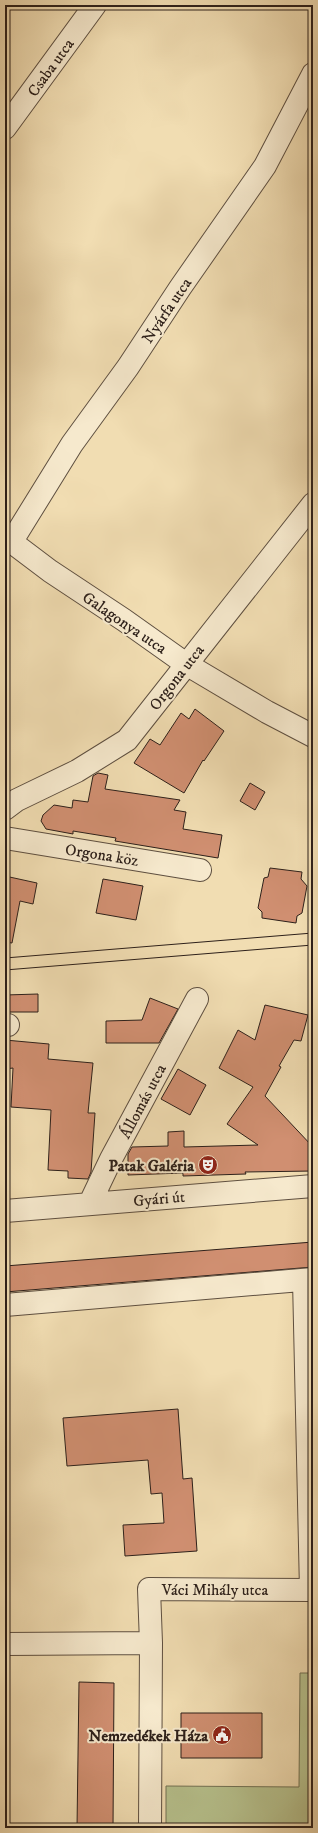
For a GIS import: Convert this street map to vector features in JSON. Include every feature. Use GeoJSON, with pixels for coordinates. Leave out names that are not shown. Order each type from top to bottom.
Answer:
{"type":"FeatureCollection","features":[{"type":"Feature","properties":{"kind":"street","name":"Csaba utca"},"geometry":{"type":"LineString","coordinates":[[5,128],[95,5]]}},
{"type":"Feature","properties":{"kind":"street","name":"Nyárfa utca"},"geometry":{"type":"LineString","coordinates":[[8,539],[72,444],[128,367],[180,288],[265,166],[313,74]]}},
{"type":"Feature","properties":{"kind":"street","name":"Orgona utca"},"geometry":{"type":"LineString","coordinates":[[5,809],[17,800],[77,771],[127,740],[313,504]]}},
{"type":"Feature","properties":{"kind":"street","name":"Galagonya utca"},"geometry":{"type":"LineString","coordinates":[[8,539],[50,571],[124,620],[186,664],[267,712],[313,736]]}},
{"type":"Feature","properties":{"kind":"street","name":"Orgona köz"},"geometry":{"type":"LineString","coordinates":[[5,838],[200,870]]}},
{"type":"Feature","properties":{"kind":"street","name":"Állomás utca"},"geometry":{"type":"LineString","coordinates":[[90,1203],[111,1159],[197,999]]}},
{"type":"Feature","properties":{"kind":"street","name":"Gyári út"},"geometry":{"type":"LineString","coordinates":[[5,1211],[313,1186]]}},
{"type":"Feature","properties":{"kind":"street"},"geometry":{"type":"LineString","coordinates":[[5,1305],[308,1280],[312,1590]]}},
{"type":"Feature","properties":{"kind":"street","name":"Váci Mihály utca"},"geometry":{"type":"LineString","coordinates":[[151,1643],[149,1589],[312,1590]]}},
{"type":"Feature","properties":{"kind":"street"},"geometry":{"type":"LineString","coordinates":[[5,1644],[151,1643],[150,1828]]}},
{"type":"Feature","properties":{"kind":"green space"},"geometry":{"type":"Polygon","coordinates":[[[300,1673],[313,1673],[313,1828],[166,1828],[166,1786],[299,1787],[300,1673]]]}},
{"type":"Feature","properties":{"kind":"building"},"geometry":{"type":"Polygon","coordinates":[[[195,709],[224,731],[204,761],[203,760],[184,793],[134,763],[150,739],[160,745],[181,713],[189,719],[195,709]]]}},
{"type":"Feature","properties":{"kind":"building"},"geometry":{"type":"Polygon","coordinates":[[[98,773],[108,775],[105,789],[180,800],[174,810],[186,812],[183,829],[222,835],[218,858],[115,841],[116,838],[73,831],[73,834],[46,829],[41,821],[43,815],[54,805],[72,808],[73,800],[88,802],[93,776],[98,773]]]}},
{"type":"Feature","properties":{"kind":"building"},"geometry":{"type":"Polygon","coordinates":[[[250,783],[265,792],[255,810],[240,801],[250,783]]]}},
{"type":"Feature","properties":{"kind":"building"},"geometry":{"type":"Polygon","coordinates":[[[270,868],[302,872],[301,879],[307,886],[302,913],[297,916],[296,923],[262,918],[262,912],[258,908],[264,878],[268,877],[270,868]]]}},
{"type":"Feature","properties":{"kind":"building"},"geometry":{"type":"Polygon","coordinates":[[[5,876],[37,883],[33,904],[20,901],[12,943],[5,942],[5,876]]]}},
{"type":"Feature","properties":{"kind":"building"},"geometry":{"type":"Polygon","coordinates":[[[103,879],[143,886],[136,920],[96,913],[103,879]]]}},
{"type":"Feature","properties":{"kind":"building"},"geometry":{"type":"Polygon","coordinates":[[[38,994],[38,1012],[5,1012],[5,995],[38,994]]]}},
{"type":"Feature","properties":{"kind":"building"},"geometry":{"type":"Polygon","coordinates":[[[150,998],[178,1009],[159,1043],[106,1043],[106,1021],[142,1020],[150,998]]]}},
{"type":"Feature","properties":{"kind":"building"},"geometry":{"type":"Polygon","coordinates":[[[265,1005],[308,1015],[301,1041],[294,1040],[279,1066],[281,1067],[265,1096],[313,1147],[313,1171],[245,1172],[246,1174],[183,1176],[183,1173],[128,1175],[128,1154],[132,1147],[168,1146],[168,1132],[184,1131],[184,1147],[258,1145],[227,1124],[253,1087],[219,1068],[238,1030],[255,1040],[265,1005]]]}},
{"type":"Feature","properties":{"kind":"building"},"geometry":{"type":"Polygon","coordinates":[[[5,1040],[49,1044],[48,1059],[93,1063],[88,1113],[95,1113],[91,1172],[88,1179],[68,1178],[68,1171],[48,1170],[51,1110],[11,1107],[13,1068],[5,1069],[5,1040]]]}},
{"type":"Feature","properties":{"kind":"building"},"geometry":{"type":"Polygon","coordinates":[[[178,1069],[206,1085],[190,1115],[161,1099],[178,1069]]]}},
{"type":"Feature","properties":{"kind":"building"},"geometry":{"type":"Polygon","coordinates":[[[313,1242],[313,1267],[5,1292],[5,1266],[313,1242]]]}},
{"type":"Feature","properties":{"kind":"building"},"geometry":{"type":"Polygon","coordinates":[[[178,1409],[183,1479],[192,1478],[197,1551],[125,1556],[123,1525],[164,1523],[162,1493],[151,1494],[148,1460],[67,1466],[63,1418],[178,1409]]]}},
{"type":"Feature","properties":{"kind":"building"},"geometry":{"type":"Polygon","coordinates":[[[79,1682],[114,1683],[113,1828],[77,1828],[79,1682]]]}},
{"type":"Feature","properties":{"kind":"building","name":"Nemzedékek Háza"},"geometry":{"type":"Polygon","coordinates":[[[181,1713],[262,1713],[262,1758],[181,1758],[181,1713]]]}},
{"type":"Feature","properties":{"kind":"tram line"},"geometry":{"type":"LineString","coordinates":[[5,958],[313,933]]}},
{"type":"Feature","properties":{"kind":"tram line"},"geometry":{"type":"LineString","coordinates":[[5,970],[313,945]]}},
{"type":"Feature","properties":{"kind":"place","name":"Patak Galéria"},"geometry":{"type":"Point","coordinates":[208,1165]}},
{"type":"Feature","properties":{"kind":"place","name":"Nemzedékek Háza"},"geometry":{"type":"Point","coordinates":[222,1735]}}]}
